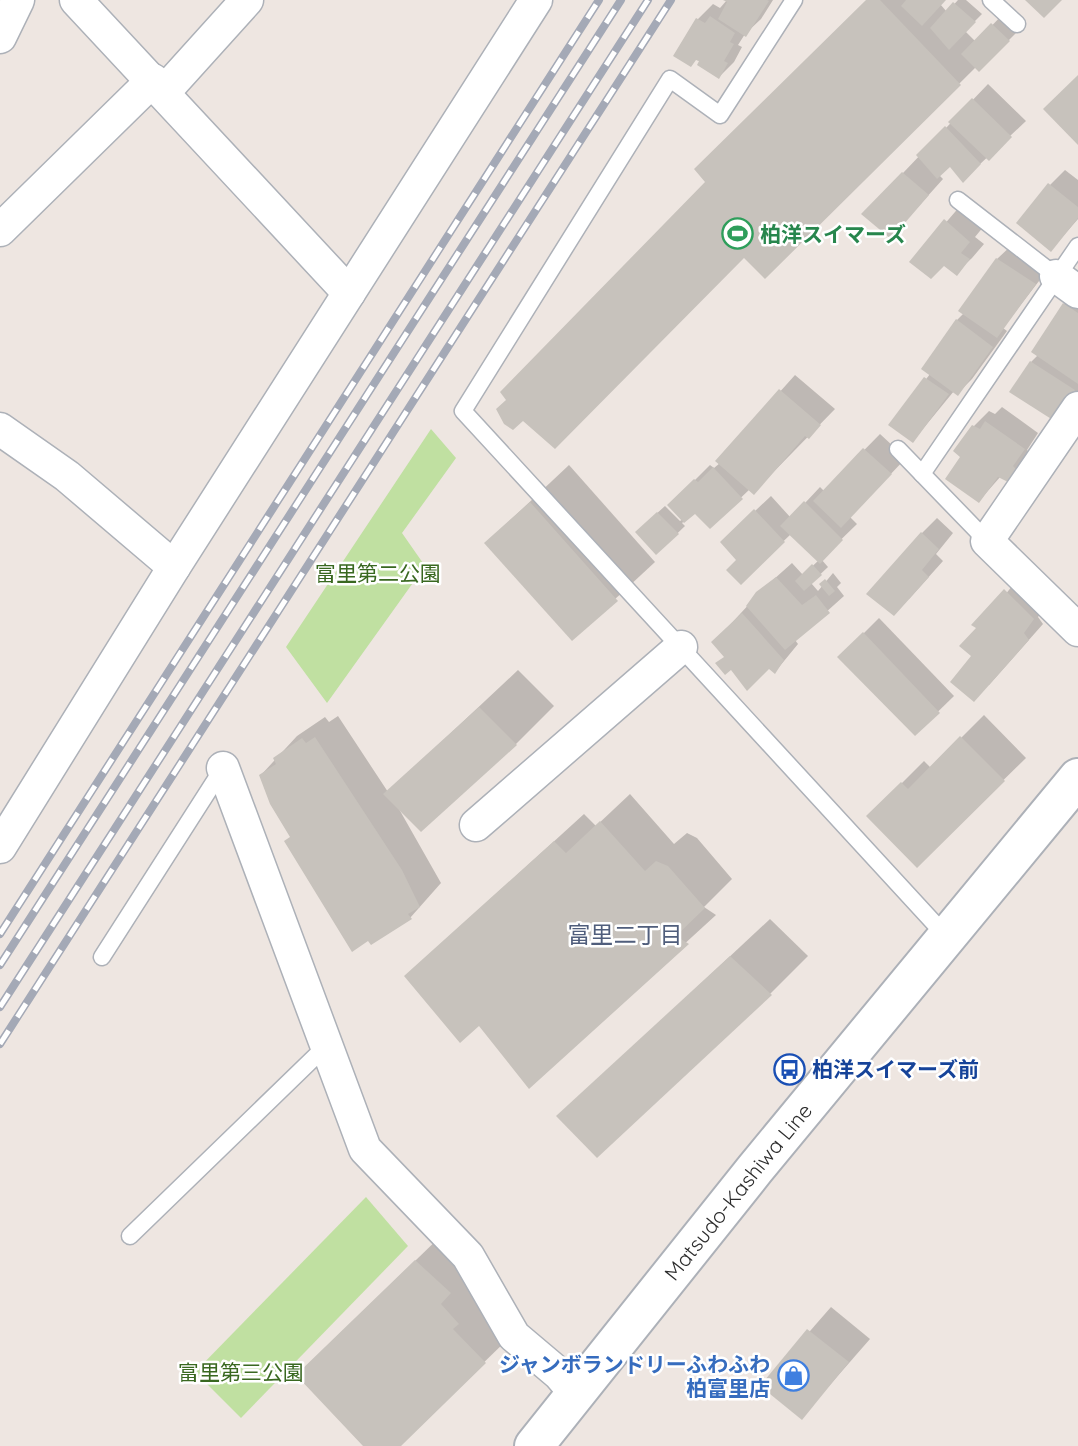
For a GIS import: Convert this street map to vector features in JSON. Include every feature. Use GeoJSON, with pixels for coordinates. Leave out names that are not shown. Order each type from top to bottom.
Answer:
{"type":"FeatureCollection","features":[{"type":"Feature","properties":{"kind":"main road","name":"Matsudo-Kashiwa Line"},"geometry":{"type":"LineString","coordinates":[[544,1443],[576,1394],[946,936],[1078,778]]}},
{"type":"Feature","properties":{"kind":"street"},"geometry":{"type":"LineString","coordinates":[[0,37],[18,0]]}},
{"type":"Feature","properties":{"kind":"street"},"geometry":{"type":"LineString","coordinates":[[76,0],[349,293]]}},
{"type":"Feature","properties":{"kind":"street"},"geometry":{"type":"LineString","coordinates":[[0,230],[158,86],[247,0]]}},
{"type":"Feature","properties":{"kind":"street"},"geometry":{"type":"LineString","coordinates":[[0,847],[174,567],[536,0]]}},
{"type":"Feature","properties":{"kind":"street"},"geometry":{"type":"LineString","coordinates":[[1078,408],[987,541],[1078,630]]}},
{"type":"Feature","properties":{"kind":"street"},"geometry":{"type":"LineString","coordinates":[[0,429],[67,476],[174,567]]}},
{"type":"Feature","properties":{"kind":"street"},"geometry":{"type":"LineString","coordinates":[[476,825],[681,647]]}},
{"type":"Feature","properties":{"kind":"street"},"geometry":{"type":"LineString","coordinates":[[223,768],[365,1149],[468,1256],[514,1335],[559,1374],[576,1394]]}},
{"type":"Feature","properties":{"kind":"lane"},"geometry":{"type":"LineString","coordinates":[[794,0],[720,114],[670,79],[463,411],[946,936]]}},
{"type":"Feature","properties":{"kind":"lane"},"geometry":{"type":"LineString","coordinates":[[991,0],[1017,24]]}},
{"type":"Feature","properties":{"kind":"lane"},"geometry":{"type":"LineString","coordinates":[[958,200],[1067,284]]}},
{"type":"Feature","properties":{"kind":"lane"},"geometry":{"type":"LineString","coordinates":[[922,474],[1067,284],[1078,246]]}},
{"type":"Feature","properties":{"kind":"lane"},"geometry":{"type":"LineString","coordinates":[[898,449],[987,541]]}},
{"type":"Feature","properties":{"kind":"lane"},"geometry":{"type":"LineString","coordinates":[[102,957],[223,768]]}},
{"type":"Feature","properties":{"kind":"lane"},"geometry":{"type":"LineString","coordinates":[[130,1236],[326,1047]]}},
{"type":"Feature","properties":{"kind":"green space","name":"富里第二公園"},"geometry":{"type":"Polygon","coordinates":[[[431,429],[456,458],[402,533],[425,566],[327,703],[286,647],[431,429]]]}},
{"type":"Feature","properties":{"kind":"green space","name":"富里第三公園"},"geometry":{"type":"Polygon","coordinates":[[[366,1197],[408,1246],[241,1418],[195,1372],[366,1197]]]}},
{"type":"Feature","properties":{"kind":"building"},"geometry":{"type":"Polygon","coordinates":[[[723,0],[769,1],[746,37],[718,19],[727,2],[723,0]]]}},
{"type":"Feature","properties":{"kind":"building"},"geometry":{"type":"Polygon","coordinates":[[[866,0],[880,0],[961,85],[765,279],[744,258],[555,449],[523,421],[513,430],[504,424],[496,409],[506,400],[500,392],[705,182],[694,169],[866,0]]]}},
{"type":"Feature","properties":{"kind":"building"},"geometry":{"type":"Polygon","coordinates":[[[906,0],[946,0],[922,26],[901,6],[906,0]]]}},
{"type":"Feature","properties":{"kind":"building"},"geometry":{"type":"Polygon","coordinates":[[[1025,0],[1062,0],[1044,18],[1025,0]]]}},
{"type":"Feature","properties":{"kind":"building"},"geometry":{"type":"Polygon","coordinates":[[[953,2],[976,22],[949,50],[930,28],[953,2]]]}},
{"type":"Feature","properties":{"kind":"building"},"geometry":{"type":"Polygon","coordinates":[[[710,16],[735,33],[730,42],[734,44],[724,61],[728,63],[719,79],[697,65],[699,61],[696,60],[691,67],[673,56],[696,18],[705,23],[710,16]]]}},
{"type":"Feature","properties":{"kind":"building"},"geometry":{"type":"Polygon","coordinates":[[[991,23],[1010,41],[979,72],[961,54],[991,23]]]}},
{"type":"Feature","properties":{"kind":"building"},"geometry":{"type":"Polygon","coordinates":[[[1078,75],[1078,145],[1043,109],[1078,75]]]}},
{"type":"Feature","properties":{"kind":"building"},"geometry":{"type":"Polygon","coordinates":[[[972,98],[1012,137],[989,161],[948,122],[972,98]]]}},
{"type":"Feature","properties":{"kind":"building"},"geometry":{"type":"Polygon","coordinates":[[[945,126],[981,164],[963,183],[950,167],[937,179],[916,155],[945,126]]]}},
{"type":"Feature","properties":{"kind":"building"},"geometry":{"type":"Polygon","coordinates":[[[902,172],[929,195],[891,239],[861,214],[902,172]]]}},
{"type":"Feature","properties":{"kind":"building"},"geometry":{"type":"Polygon","coordinates":[[[1048,183],[1078,207],[1078,218],[1051,252],[1016,223],[1048,183]]]}},
{"type":"Feature","properties":{"kind":"building"},"geometry":{"type":"Polygon","coordinates":[[[944,219],[970,242],[961,253],[970,259],[957,276],[944,266],[931,279],[909,262],[944,219]]]}},
{"type":"Feature","properties":{"kind":"building"},"geometry":{"type":"Polygon","coordinates":[[[996,258],[1036,284],[997,338],[958,311],[996,258]]]}},
{"type":"Feature","properties":{"kind":"building"},"geometry":{"type":"Polygon","coordinates":[[[1063,303],[1078,313],[1078,384],[1031,352],[1063,303]]]}},
{"type":"Feature","properties":{"kind":"building"},"geometry":{"type":"Polygon","coordinates":[[[956,319],[993,347],[958,396],[921,369],[956,319]]]}},
{"type":"Feature","properties":{"kind":"building"},"geometry":{"type":"Polygon","coordinates":[[[1030,361],[1075,390],[1056,422],[1009,392],[1030,361]]]}},
{"type":"Feature","properties":{"kind":"building"},"geometry":{"type":"Polygon","coordinates":[[[924,377],[949,394],[913,443],[888,425],[924,377]]]}},
{"type":"Feature","properties":{"kind":"building"},"geometry":{"type":"Polygon","coordinates":[[[779,389],[821,425],[809,439],[805,436],[754,495],[715,461],[779,389]]]}},
{"type":"Feature","properties":{"kind":"building"},"geometry":{"type":"Polygon","coordinates":[[[985,421],[1025,449],[1013,466],[1016,469],[1008,482],[998,477],[979,503],[945,479],[960,457],[953,451],[972,425],[980,429],[985,421]]]}},
{"type":"Feature","properties":{"kind":"building"},"geometry":{"type":"Polygon","coordinates":[[[863,448],[892,474],[841,528],[813,501],[863,448]]]}},
{"type":"Feature","properties":{"kind":"building"},"geometry":{"type":"Polygon","coordinates":[[[713,467],[743,499],[710,529],[695,514],[684,523],[667,505],[694,479],[698,482],[713,467]]]}},
{"type":"Feature","properties":{"kind":"building"},"geometry":{"type":"Polygon","coordinates":[[[804,501],[843,540],[820,564],[780,526],[804,501]]]}},
{"type":"Feature","properties":{"kind":"building"},"geometry":{"type":"Polygon","coordinates":[[[530,502],[618,601],[572,641],[484,543],[530,502]]]}},
{"type":"Feature","properties":{"kind":"building"},"geometry":{"type":"Polygon","coordinates":[[[754,509],[785,542],[741,585],[726,570],[736,560],[720,542],[754,509]]]}},
{"type":"Feature","properties":{"kind":"building"},"geometry":{"type":"Polygon","coordinates":[[[657,512],[679,534],[656,555],[635,532],[657,512]]]}},
{"type":"Feature","properties":{"kind":"building"},"geometry":{"type":"Polygon","coordinates":[[[921,532],[939,549],[922,570],[929,577],[894,616],[866,594],[921,532]]]}},
{"type":"Feature","properties":{"kind":"building"},"geometry":{"type":"Polygon","coordinates":[[[812,564],[822,575],[804,591],[795,581],[812,564]]]}},
{"type":"Feature","properties":{"kind":"building"},"geometry":{"type":"Polygon","coordinates":[[[776,577],[802,605],[816,595],[830,613],[785,650],[746,606],[756,592],[776,577]]]}},
{"type":"Feature","properties":{"kind":"building"},"geometry":{"type":"Polygon","coordinates":[[[825,579],[835,591],[829,596],[819,584],[825,579]]]}},
{"type":"Feature","properties":{"kind":"building"},"geometry":{"type":"Polygon","coordinates":[[[1004,589],[1034,619],[1024,633],[1029,640],[974,702],[950,682],[971,656],[959,646],[976,628],[971,625],[1004,589]]]}},
{"type":"Feature","properties":{"kind":"building"},"geometry":{"type":"Polygon","coordinates":[[[742,613],[784,660],[775,674],[769,669],[747,691],[731,670],[725,675],[715,663],[724,657],[711,642],[742,613]]]}},
{"type":"Feature","properties":{"kind":"building"},"geometry":{"type":"Polygon","coordinates":[[[863,632],[940,713],[915,736],[837,657],[863,632]]]}},
{"type":"Feature","properties":{"kind":"building"},"geometry":{"type":"Polygon","coordinates":[[[479,707],[517,745],[421,832],[383,794],[479,707]]]}},
{"type":"Feature","properties":{"kind":"building"},"geometry":{"type":"Polygon","coordinates":[[[960,736],[1005,781],[917,868],[866,816],[901,782],[908,789],[960,736]]]}},
{"type":"Feature","properties":{"kind":"building"},"geometry":{"type":"Polygon","coordinates":[[[315,737],[402,870],[420,907],[408,914],[412,919],[371,945],[368,941],[352,952],[284,841],[290,837],[270,804],[259,775],[276,764],[273,758],[302,738],[306,743],[315,737]]]}},
{"type":"Feature","properties":{"kind":"building"},"geometry":{"type":"Polygon","coordinates":[[[600,821],[645,871],[656,861],[668,866],[705,908],[676,936],[689,944],[529,1089],[479,1026],[460,1043],[404,976],[554,841],[566,853],[600,821]]]}},
{"type":"Feature","properties":{"kind":"building"},"geometry":{"type":"Polygon","coordinates":[[[730,956],[772,995],[597,1158],[556,1116],[730,956]]]}},
{"type":"Feature","properties":{"kind":"building"},"geometry":{"type":"Polygon","coordinates":[[[415,1260],[451,1293],[441,1304],[459,1324],[453,1329],[486,1363],[401,1446],[363,1446],[296,1375],[415,1260]]]}},
{"type":"Feature","properties":{"kind":"building"},"geometry":{"type":"Polygon","coordinates":[[[807,1329],[849,1362],[802,1420],[760,1386],[807,1329]]]}},
{"type":"Feature","properties":{"kind":"railway"},"geometry":{"type":"LineString","coordinates":[[0,934],[599,0]]}},
{"type":"Feature","properties":{"kind":"railway"},"geometry":{"type":"LineString","coordinates":[[0,965],[621,0]]}},
{"type":"Feature","properties":{"kind":"railway"},"geometry":{"type":"LineString","coordinates":[[0,1007],[648,0]]}},
{"type":"Feature","properties":{"kind":"railway"},"geometry":{"type":"LineString","coordinates":[[0,1044],[671,0]]}},
{"type":"Feature","properties":{"kind":"place","name":"柏洋スイマーズ"},"geometry":{"type":"Point","coordinates":[737,234]}},
{"type":"Feature","properties":{"kind":"place","name":"柏洋スイマーズ前"},"geometry":{"type":"Point","coordinates":[789,1069]}},
{"type":"Feature","properties":{"kind":"place","name":"ジャンボランドリーふわふわ 柏富里店"},"geometry":{"type":"Point","coordinates":[793,1376]}},
{"type":"Feature","properties":{"kind":"district","name":"富里二丁目"},"geometry":{"type":"Point","coordinates":[625,934]}}]}
